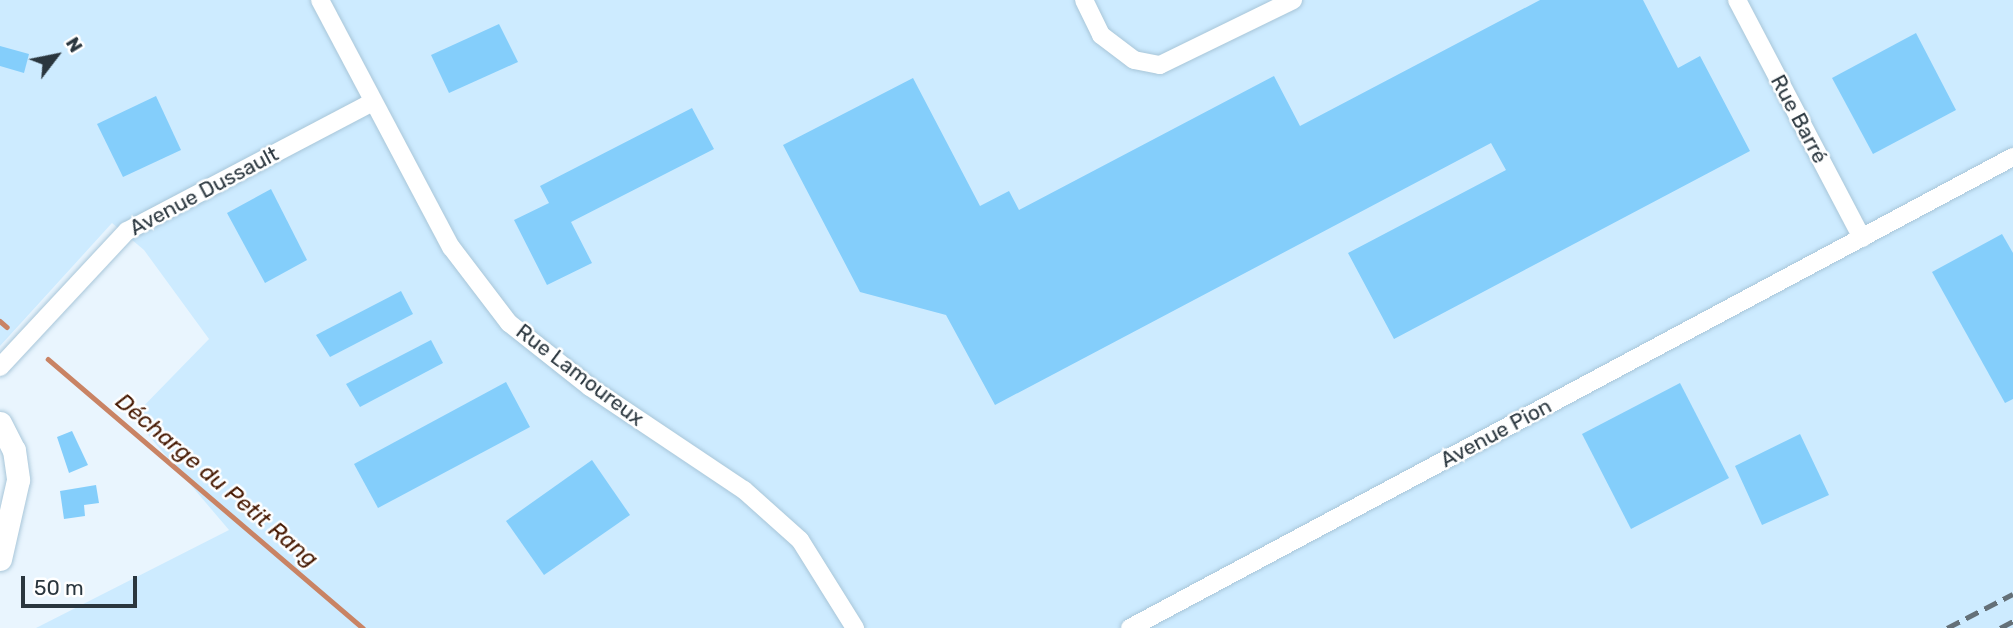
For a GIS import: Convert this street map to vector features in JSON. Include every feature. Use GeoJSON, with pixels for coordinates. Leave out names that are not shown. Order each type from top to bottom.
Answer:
{"type":"FeatureCollection","features":[{"type":"Feature","properties":{"kind":"street","name":"Rue Lamoureux"},"geometry":{"type":"LineString","coordinates":[[320,0],[371,103],[451,247],[509,323],[590,387],[744,490],[800,540],[855,628]]}},
{"type":"Feature","properties":{"kind":"street"},"geometry":{"type":"LineString","coordinates":[[1084,0],[1101,35],[1134,60],[1160,65],[1293,0]]}},
{"type":"Feature","properties":{"kind":"street","name":"Rue Barré"},"geometry":{"type":"LineString","coordinates":[[1737,0],[1862,238]]}},
{"type":"Feature","properties":{"kind":"street","name":"Avenue Dussault"},"geometry":{"type":"LineString","coordinates":[[0,367],[127,231],[371,103]]}},
{"type":"Feature","properties":{"kind":"street","name":"Avenue Pion"},"geometry":{"type":"LineString","coordinates":[[1130,628],[2013,157]]}},
{"type":"Feature","properties":{"kind":"street"},"geometry":{"type":"LineString","coordinates":[[0,424],[18,475],[0,559]]}},
{"type":"Feature","properties":{"kind":"shaded area"},"geometry":{"type":"Polygon","coordinates":[[[0,0],[2013,0],[2013,628],[36,628],[229,530],[133,417],[209,339],[144,250],[112,223],[0,346],[0,0]]]}},
{"type":"Feature","properties":{"kind":"building"},"geometry":{"type":"Polygon","coordinates":[[[1540,0],[1643,0],[1678,68],[1700,56],[1750,151],[1394,339],[1348,253],[1506,170],[1491,143],[995,405],[946,315],[860,292],[783,145],[913,78],[980,206],[1009,191],[1019,210],[1274,76],[1300,126],[1540,0]]]}},
{"type":"Feature","properties":{"kind":"building"},"geometry":{"type":"Polygon","coordinates":[[[499,24],[518,62],[449,93],[431,55],[499,24]]]}},
{"type":"Feature","properties":{"kind":"building"},"geometry":{"type":"Polygon","coordinates":[[[1916,33],[1956,110],[1873,154],[1832,78],[1916,33]]]}},
{"type":"Feature","properties":{"kind":"building"},"geometry":{"type":"Polygon","coordinates":[[[0,46],[29,54],[24,73],[0,66],[0,46]]]}},
{"type":"Feature","properties":{"kind":"building"},"geometry":{"type":"Polygon","coordinates":[[[156,96],[181,150],[123,177],[97,124],[156,96]]]}},
{"type":"Feature","properties":{"kind":"building"},"geometry":{"type":"Polygon","coordinates":[[[692,108],[714,149],[571,222],[592,263],[547,285],[514,220],[549,203],[540,186],[692,108]]]}},
{"type":"Feature","properties":{"kind":"building"},"geometry":{"type":"Polygon","coordinates":[[[271,189],[307,260],[265,283],[227,213],[271,189]]]}},
{"type":"Feature","properties":{"kind":"building"},"geometry":{"type":"Polygon","coordinates":[[[2002,234],[2013,253],[2013,399],[2005,403],[1932,272],[2002,234]]]}},
{"type":"Feature","properties":{"kind":"building"},"geometry":{"type":"Polygon","coordinates":[[[401,291],[413,314],[330,357],[316,335],[401,291]]]}},
{"type":"Feature","properties":{"kind":"building"},"geometry":{"type":"Polygon","coordinates":[[[431,340],[443,363],[360,407],[346,384],[431,340]]]}},
{"type":"Feature","properties":{"kind":"building"},"geometry":{"type":"Polygon","coordinates":[[[506,382],[530,427],[378,508],[354,464],[506,382]]]}},
{"type":"Feature","properties":{"kind":"building"},"geometry":{"type":"Polygon","coordinates":[[[1680,383],[1729,478],[1631,529],[1582,434],[1680,383]]]}},
{"type":"Feature","properties":{"kind":"building"},"geometry":{"type":"Polygon","coordinates":[[[72,431],[88,465],[69,473],[57,437],[72,431]]]}},
{"type":"Feature","properties":{"kind":"building"},"geometry":{"type":"Polygon","coordinates":[[[1800,434],[1829,495],[1762,525],[1735,466],[1800,434]]]}},
{"type":"Feature","properties":{"kind":"building"},"geometry":{"type":"Polygon","coordinates":[[[592,460],[630,515],[544,575],[506,521],[592,460]]]}},
{"type":"Feature","properties":{"kind":"building"},"geometry":{"type":"Polygon","coordinates":[[[96,485],[99,503],[84,505],[85,516],[64,519],[60,491],[96,485]]]}},
{"type":"Feature","properties":{"kind":"waterway","name":"Décharge du Petit Rang"},"geometry":{"type":"LineString","coordinates":[[0,321],[7,327]]}},
{"type":"Feature","properties":{"kind":"waterway","name":"Décharge du Petit Rang"},"geometry":{"type":"LineString","coordinates":[[48,359],[363,628]]}},
{"type":"Feature","properties":{"kind":"railway"},"geometry":{"type":"LineString","coordinates":[[1947,628],[2013,594]]}},
{"type":"Feature","properties":{"kind":"railway"},"geometry":{"type":"LineString","coordinates":[[2000,628],[2013,621]]}}]}
